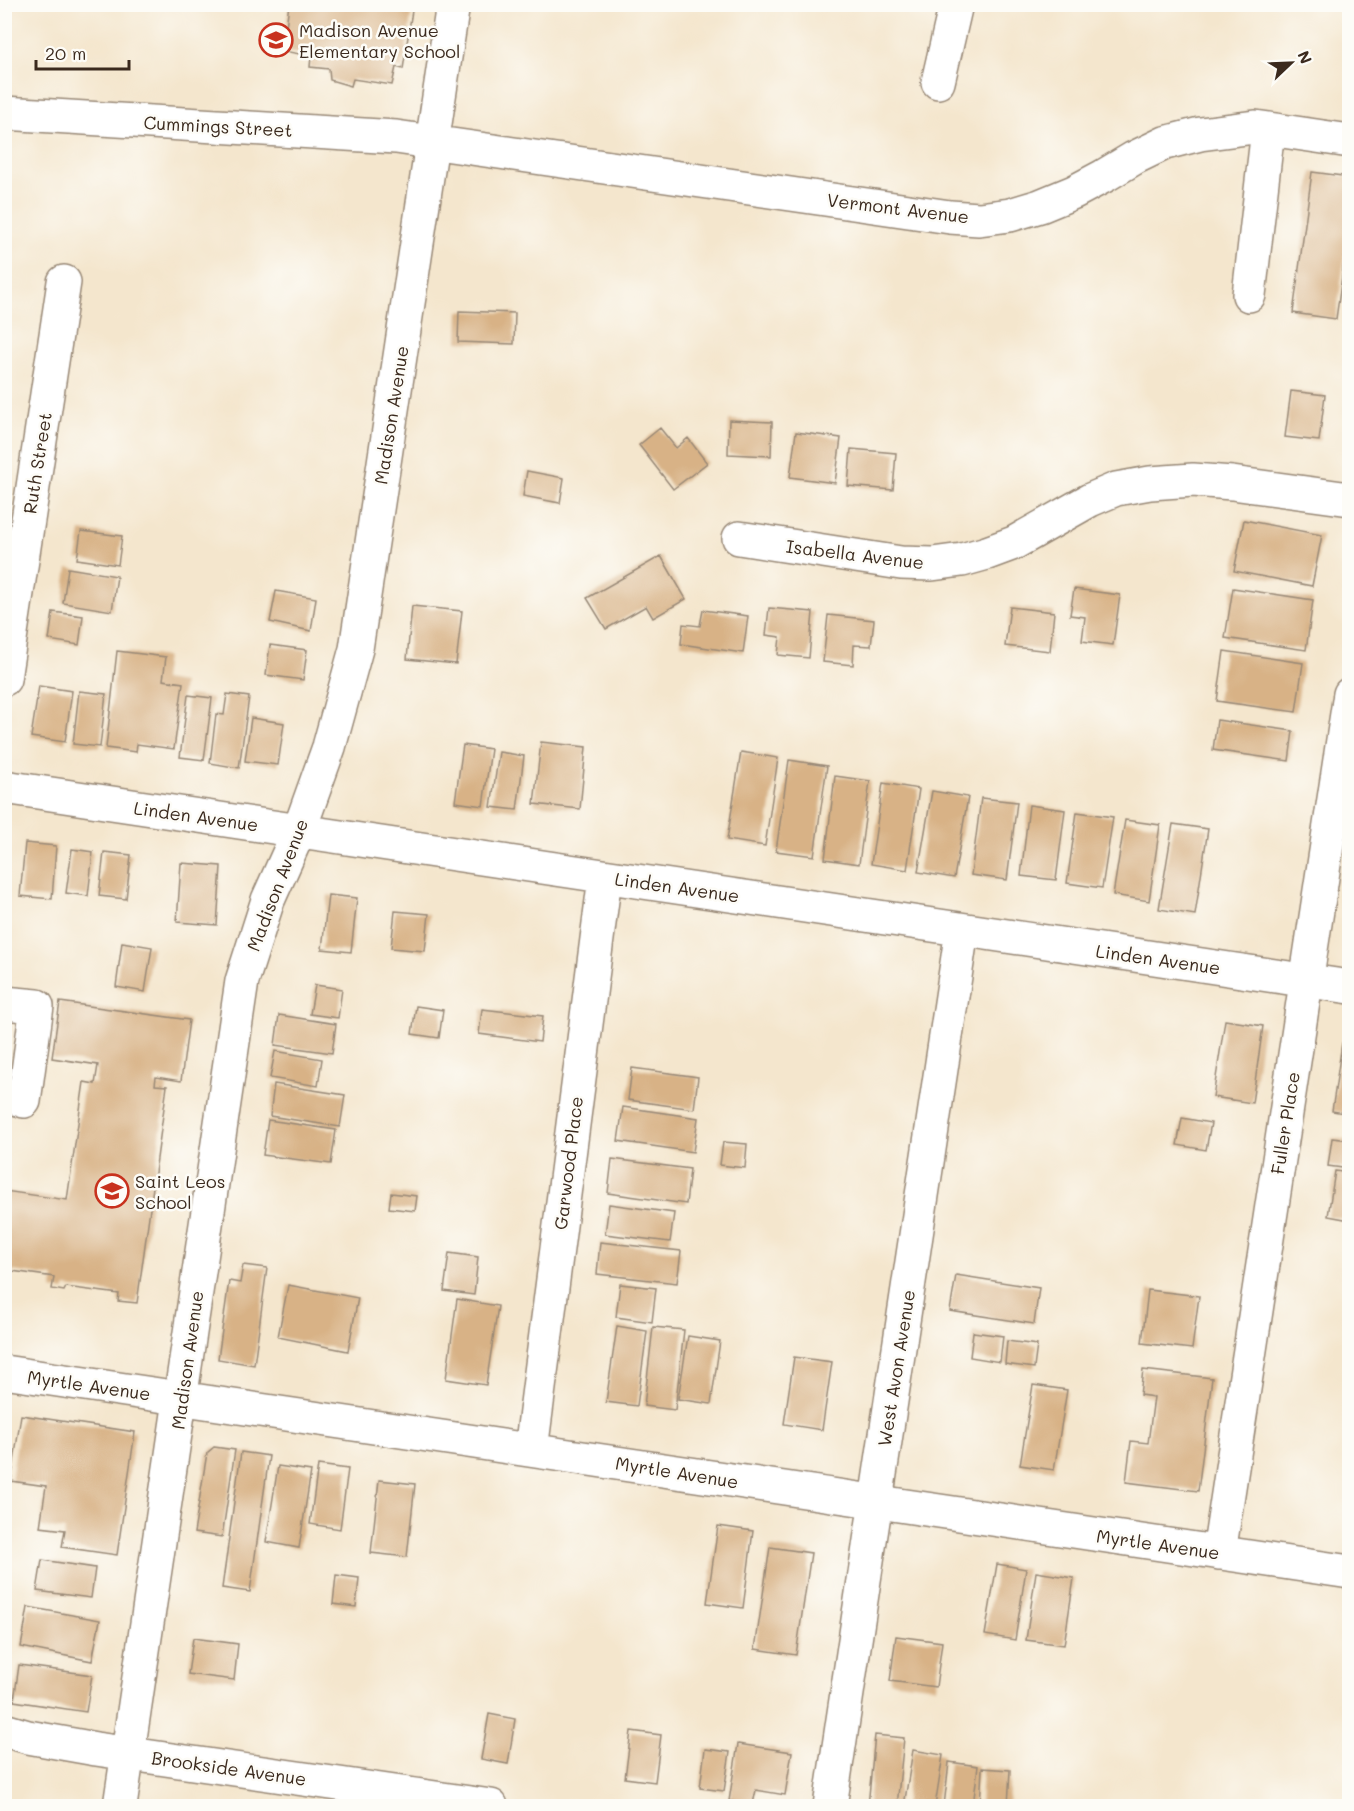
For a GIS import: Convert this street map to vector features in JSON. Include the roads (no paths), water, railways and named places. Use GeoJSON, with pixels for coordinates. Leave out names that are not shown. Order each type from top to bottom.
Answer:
{"type":"FeatureCollection","features":[{"type":"Feature","properties":{"kind":"street","name":"Madison Avenue"},"geometry":{"type":"LineString","coordinates":[[120,1806],[242,981],[268,900],[299,831],[329,747],[356,649],[453,4]]}},
{"type":"Feature","properties":{"kind":"street"},"geometry":{"type":"LineString","coordinates":[[938,82],[956,4]]}},
{"type":"Feature","properties":{"kind":"street","name":"Cummings Street"},"geometry":{"type":"LineString","coordinates":[[4,113],[362,134],[432,141]]}},
{"type":"Feature","properties":{"kind":"street","name":"Vermont Avenue"},"geometry":{"type":"LineString","coordinates":[[432,141],[950,217],[979,219],[1010,215],[1040,206],[1074,192],[1165,143],[1200,134],[1255,127],[1350,141]]}},
{"type":"Feature","properties":{"kind":"street"},"geometry":{"type":"LineString","coordinates":[[1249,295],[1268,129]]}},
{"type":"Feature","properties":{"kind":"street","name":"Ruth Street"},"geometry":{"type":"LineString","coordinates":[[4,679],[64,282]]}},
{"type":"Feature","properties":{"kind":"street","name":"Isabella Avenue"},"geometry":{"type":"LineString","coordinates":[[739,538],[901,563],[932,564],[987,554],[1014,543],[1090,500],[1116,489],[1150,483],[1193,480],[1232,483],[1350,499]]}},
{"type":"Feature","properties":{"kind":"street","name":"Fuller Place"},"geometry":{"type":"LineString","coordinates":[[1219,1553],[1350,694]]}},
{"type":"Feature","properties":{"kind":"street","name":"Linden Avenue"},"geometry":{"type":"LineString","coordinates":[[4,787],[1350,987]]}},
{"type":"Feature","properties":{"kind":"street","name":"Garwood Place"},"geometry":{"type":"LineString","coordinates":[[531,1450],[605,877]]}},
{"type":"Feature","properties":{"kind":"street","name":"West Avon Avenue"},"geometry":{"type":"LineString","coordinates":[[830,1806],[962,930]]}},
{"type":"Feature","properties":{"kind":"street"},"geometry":{"type":"LineString","coordinates":[[4,1003],[37,1006],[14,1097]]}},
{"type":"Feature","properties":{"kind":"street","name":"Myrtle Avenue"},"geometry":{"type":"LineString","coordinates":[[4,1372],[1350,1572]]}},
{"type":"Feature","properties":{"kind":"street","name":"Brookside Avenue"},"geometry":{"type":"LineString","coordinates":[[4,1730],[28,1737],[128,1753],[491,1806]]}},
{"type":"Feature","properties":{"kind":"place","name":"Madison Avenue Elementary School"},"geometry":{"type":"Point","coordinates":[276,40]}},
{"type":"Feature","properties":{"kind":"place","name":"Saint Leos School"},"geometry":{"type":"Point","coordinates":[112,1191]}}]}
